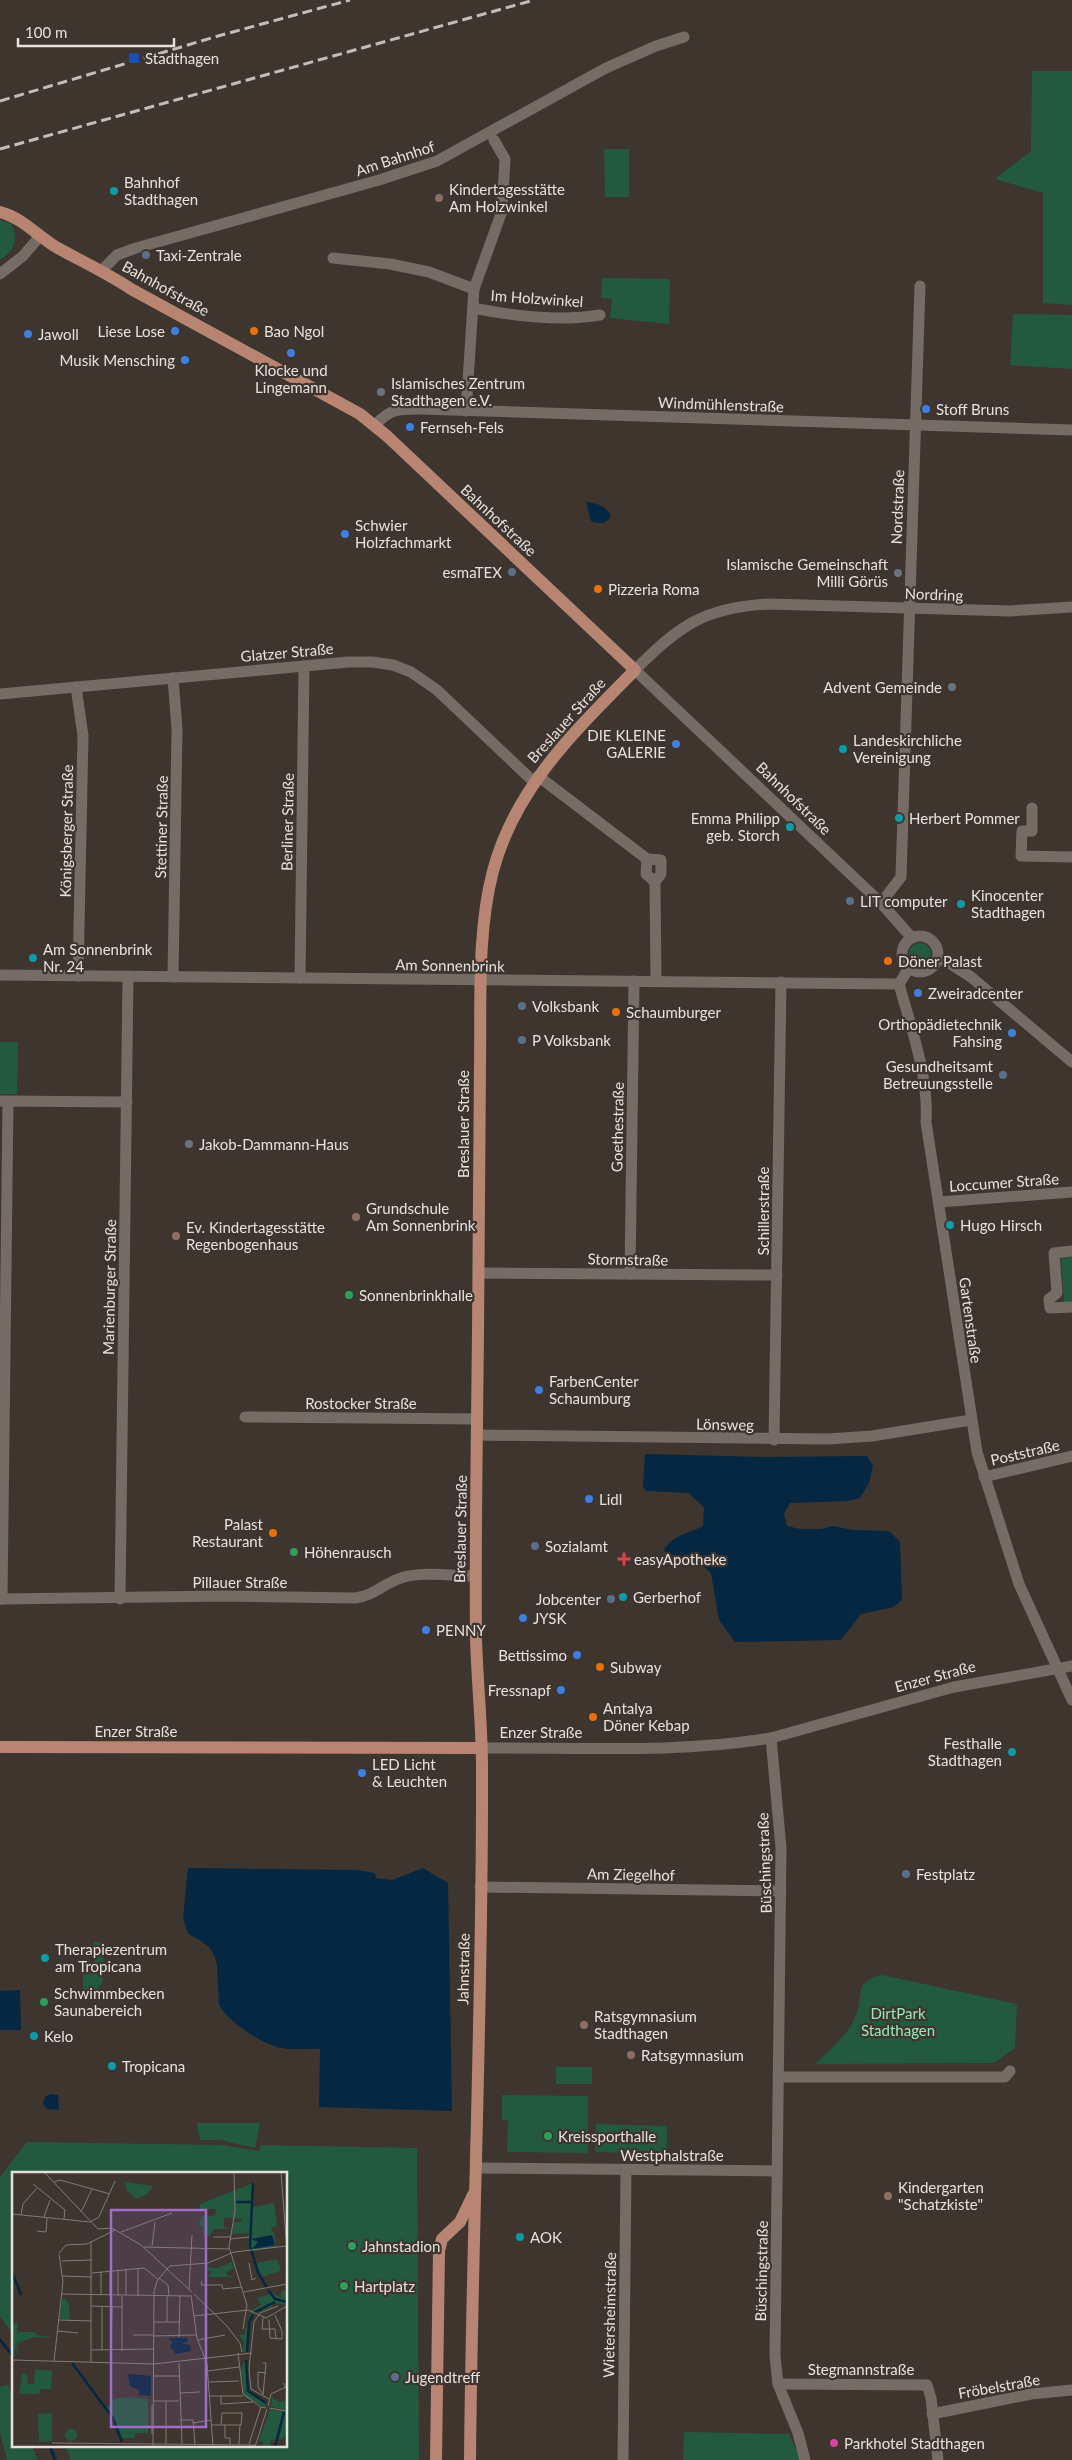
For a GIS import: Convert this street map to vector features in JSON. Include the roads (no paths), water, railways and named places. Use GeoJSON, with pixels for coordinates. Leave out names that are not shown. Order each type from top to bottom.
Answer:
{"type":"FeatureCollection","features":[{"type":"Feature","properties":{"kind":"main road","name":"Bahnhofstraße"},"geometry":{"type":"LineString","coordinates":[[0,212],[16,218],[40,236],[102,270],[131,289],[340,401],[375,425],[635,670]]}},
{"type":"Feature","properties":{"kind":"main road","name":"Breslauer Straße"},"geometry":{"type":"LineString","coordinates":[[481,1748],[475,1576],[482,980],[486,910],[493,871],[504,838],[536,779],[575,732],[635,670]]}},
{"type":"Feature","properties":{"kind":"main road","name":"Enzer Straße"},"geometry":{"type":"LineString","coordinates":[[0,1747],[481,1748]]}},
{"type":"Feature","properties":{"kind":"main road","name":"Jahnstraße"},"geometry":{"type":"LineString","coordinates":[[470,2460],[472,2241],[476,2190],[481,1748]]}},
{"type":"Feature","properties":{"kind":"main road","name":"Jahnstraße"},"geometry":{"type":"LineString","coordinates":[[436,2460],[439,2251],[442,2239],[460,2222],[476,2190]]}},
{"type":"Feature","properties":{"kind":"main road"},"geometry":{"type":"LineString","coordinates":[[450,2231],[460,2230],[468,2233],[472,2241]]}},
{"type":"Feature","properties":{"kind":"street","name":"Am Bahnhof"},"geometry":{"type":"LineString","coordinates":[[102,270],[117,255],[136,248],[379,180],[437,161],[606,68],[656,46],[684,37]]}},
{"type":"Feature","properties":{"kind":"street","name":"Im Holzwinkel"},"geometry":{"type":"LineString","coordinates":[[466,411],[474,289],[502,211],[505,159],[494,140]]}},
{"type":"Feature","properties":{"kind":"street"},"geometry":{"type":"LineString","coordinates":[[0,274],[23,256],[40,236]]}},
{"type":"Feature","properties":{"kind":"street","name":"Im Holzwinkel"},"geometry":{"type":"LineString","coordinates":[[333,258],[390,264],[429,272],[474,289]]}},
{"type":"Feature","properties":{"kind":"street","name":"Nordstraße"},"geometry":{"type":"LineString","coordinates":[[881,902],[901,877],[908,608],[920,286]]}},
{"type":"Feature","properties":{"kind":"street","name":"Im Holzwinkel"},"geometry":{"type":"LineString","coordinates":[[473,308],[494,312],[577,319],[600,315]]}},
{"type":"Feature","properties":{"kind":"street","name":"Windmühlenstraße"},"geometry":{"type":"LineString","coordinates":[[375,425],[388,412],[396,409],[1072,430]]}},
{"type":"Feature","properties":{"kind":"street","name":"Nordring"},"geometry":{"type":"LineString","coordinates":[[635,670],[668,639],[688,624],[724,609],[770,604],[1010,611],[1072,607]]}},
{"type":"Feature","properties":{"kind":"street","name":"Glatzer Straße"},"geometry":{"type":"LineString","coordinates":[[0,694],[304,666],[372,662],[393,665],[411,672],[437,690],[536,779],[647,858],[646,874],[655,882],[656,981]]}},
{"type":"Feature","properties":{"kind":"street","name":"Berliner Straße"},"geometry":{"type":"LineString","coordinates":[[300,978],[304,666]]}},
{"type":"Feature","properties":{"kind":"street","name":"Bahnhofstraße"},"geometry":{"type":"LineString","coordinates":[[635,670],[881,902],[912,938]]}},
{"type":"Feature","properties":{"kind":"street","name":"Stettiner Straße"},"geometry":{"type":"LineString","coordinates":[[173,678],[177,729],[174,977]]}},
{"type":"Feature","properties":{"kind":"street","name":"Königsberger Straße"},"geometry":{"type":"LineString","coordinates":[[76,687],[82,736],[78,976]]}},
{"type":"Feature","properties":{"kind":"street"},"geometry":{"type":"LineString","coordinates":[[1032,808],[1032,831],[1022,831],[1021,856],[1072,857]]}},
{"type":"Feature","properties":{"kind":"street"},"geometry":{"type":"LineString","coordinates":[[917,936],[929,938],[937,947],[938,959],[926,971],[914,971],[905,963],[902,952],[907,942],[912,938],[917,936]]}},
{"type":"Feature","properties":{"kind":"street"},"geometry":{"type":"LineString","coordinates":[[938,959],[946,961],[971,977],[1072,1062]]}},
{"type":"Feature","properties":{"kind":"street"},"geometry":{"type":"LineString","coordinates":[[899,984],[909,968]]}},
{"type":"Feature","properties":{"kind":"street","name":"Am Sonnenbrink"},"geometry":{"type":"LineString","coordinates":[[0,975],[899,984]]}},
{"type":"Feature","properties":{"kind":"street","name":"Marienburger Straße"},"geometry":{"type":"LineString","coordinates":[[120,1599],[128,976]]}},
{"type":"Feature","properties":{"kind":"street","name":"Goethestraße"},"geometry":{"type":"LineString","coordinates":[[630,1274],[634,981]]}},
{"type":"Feature","properties":{"kind":"street","name":"Schillerstraße"},"geometry":{"type":"LineString","coordinates":[[774,1440],[781,982]]}},
{"type":"Feature","properties":{"kind":"street","name":"Gartenstraße"},"geometry":{"type":"LineString","coordinates":[[899,984],[921,1069],[927,1107],[926,1122],[971,1420],[984,1477],[1019,1584],[1059,1667],[1072,1700]]}},
{"type":"Feature","properties":{"kind":"street"},"geometry":{"type":"LineString","coordinates":[[1,1599],[4,1102],[127,1102]]}},
{"type":"Feature","properties":{"kind":"street","name":"Loccumer Straße"},"geometry":{"type":"LineString","coordinates":[[939,1202],[1072,1192]]}},
{"type":"Feature","properties":{"kind":"street"},"geometry":{"type":"LineString","coordinates":[[1072,1251],[1054,1253],[1057,1292],[1049,1299],[1050,1308],[1072,1307]]}},
{"type":"Feature","properties":{"kind":"street","name":"Stormstraße"},"geometry":{"type":"LineString","coordinates":[[479,1274],[777,1275]]}},
{"type":"Feature","properties":{"kind":"street","name":"Rostocker Straße"},"geometry":{"type":"LineString","coordinates":[[245,1417],[477,1419]]}},
{"type":"Feature","properties":{"kind":"street","name":"Lönsweg"},"geometry":{"type":"LineString","coordinates":[[477,1435],[774,1440],[872,1436],[971,1420]]}},
{"type":"Feature","properties":{"kind":"street","name":"Poststraße"},"geometry":{"type":"LineString","coordinates":[[984,1477],[1072,1456]]}},
{"type":"Feature","properties":{"kind":"street","name":"Pillauer Straße"},"geometry":{"type":"LineString","coordinates":[[1,1599],[120,1599],[224,1596],[355,1598],[376,1593],[400,1578],[414,1575],[475,1576]]}},
{"type":"Feature","properties":{"kind":"street","name":"Enzer Straße"},"geometry":{"type":"LineString","coordinates":[[481,1748],[709,1747],[771,1738],[954,1687],[1072,1666]]}},
{"type":"Feature","properties":{"kind":"street","name":"Büschingstraße"},"geometry":{"type":"LineString","coordinates":[[771,1738],[780,1848],[781,1891],[775,2356],[778,2384],[798,2433],[805,2453],[805,2460]]}},
{"type":"Feature","properties":{"kind":"street","name":"Am Ziegelhof"},"geometry":{"type":"LineString","coordinates":[[480,1888],[781,1891]]}},
{"type":"Feature","properties":{"kind":"street"},"geometry":{"type":"LineString","coordinates":[[778,2077],[1005,2077],[1010,2071]]}},
{"type":"Feature","properties":{"kind":"street","name":"Westphalstraße"},"geometry":{"type":"LineString","coordinates":[[476,2168],[777,2171]]}},
{"type":"Feature","properties":{"kind":"street","name":"Wietersheimstraße"},"geometry":{"type":"LineString","coordinates":[[623,2460],[626,2170]]}},
{"type":"Feature","properties":{"kind":"street","name":"Stegmannstraße"},"geometry":{"type":"LineString","coordinates":[[778,2384],[927,2385],[931,2398],[938,2460]]}},
{"type":"Feature","properties":{"kind":"street","name":"Fröbelstraße"},"geometry":{"type":"LineString","coordinates":[[932,2414],[1031,2394],[1072,2390]]}},
{"type":"Feature","properties":{"kind":"water"},"geometry":{"type":"Polygon","coordinates":[[[586,502],[605,508],[610,513],[610,518],[606,522],[601,523],[591,521],[586,502]]]}},
{"type":"Feature","properties":{"kind":"water"},"geometry":{"type":"Polygon","coordinates":[[[645,1454],[767,1457],[867,1456],[873,1466],[869,1483],[860,1498],[848,1501],[790,1503],[784,1514],[787,1526],[800,1529],[821,1529],[833,1526],[853,1530],[889,1531],[900,1542],[902,1600],[894,1607],[861,1614],[841,1640],[735,1642],[719,1620],[711,1573],[701,1564],[670,1560],[664,1550],[677,1537],[703,1526],[704,1507],[688,1493],[646,1491],[643,1486],[645,1454]]]}},
{"type":"Feature","properties":{"kind":"water"},"geometry":{"type":"Polygon","coordinates":[[[188,1868],[356,1870],[375,1873],[376,1878],[392,1880],[423,1868],[448,1883],[452,2111],[319,2107],[320,2049],[287,2049],[270,2045],[236,2024],[228,2017],[219,2004],[217,1969],[214,1955],[206,1944],[188,1934],[183,1918],[188,1868]]]}},
{"type":"Feature","properties":{"kind":"water"},"geometry":{"type":"Polygon","coordinates":[[[20,1990],[21,2030],[0,2030],[0,1991],[20,1990]]]}},
{"type":"Feature","properties":{"kind":"water"},"geometry":{"type":"Polygon","coordinates":[[[51,2094],[58,2095],[59,2110],[47,2109],[43,2104],[45,2097],[51,2094]]]}},
{"type":"Feature","properties":{"kind":"waterway"},"geometry":{"type":"LineString","coordinates":[[0,2340],[12,2355]]}},
{"type":"Feature","properties":{"kind":"waterway"},"geometry":{"type":"LineString","coordinates":[[51,2448],[55,2460]]}},
{"type":"Feature","properties":{"kind":"railway"},"geometry":{"type":"LineString","coordinates":[[0,101],[218,36],[350,0]]}},
{"type":"Feature","properties":{"kind":"railway"},"geometry":{"type":"LineString","coordinates":[[0,149],[534,0]]}},
{"type":"Feature","properties":{"kind":"place","name":"Stadthagen"},"geometry":{"type":"Point","coordinates":[134,58]}},
{"type":"Feature","properties":{"kind":"place","name":"Bahnhof Stadthagen"},"geometry":{"type":"Point","coordinates":[114,191]}},
{"type":"Feature","properties":{"kind":"place","name":"Kindertagesstätte Am Holzwinkel"},"geometry":{"type":"Point","coordinates":[439,198]}},
{"type":"Feature","properties":{"kind":"place","name":"Taxi-Zentrale"},"geometry":{"type":"Point","coordinates":[146,255]}},
{"type":"Feature","properties":{"kind":"place","name":"Liese Lose"},"geometry":{"type":"Point","coordinates":[175,331]}},
{"type":"Feature","properties":{"kind":"place","name":"Bao Ngol"},"geometry":{"type":"Point","coordinates":[254,331]}},
{"type":"Feature","properties":{"kind":"place","name":"Jawoll"},"geometry":{"type":"Point","coordinates":[28,334]}},
{"type":"Feature","properties":{"kind":"place","name":"Klocke und Lingemann"},"geometry":{"type":"Point","coordinates":[291,353]}},
{"type":"Feature","properties":{"kind":"place","name":"Musik Mensching"},"geometry":{"type":"Point","coordinates":[185,360]}},
{"type":"Feature","properties":{"kind":"place","name":"Islamisches Zentrum Stadthagen e.V."},"geometry":{"type":"Point","coordinates":[381,392]}},
{"type":"Feature","properties":{"kind":"place","name":"Stoff Bruns"},"geometry":{"type":"Point","coordinates":[926,409]}},
{"type":"Feature","properties":{"kind":"place","name":"Fernseh-Fels"},"geometry":{"type":"Point","coordinates":[410,427]}},
{"type":"Feature","properties":{"kind":"place","name":"Schwier Holzfachmarkt"},"geometry":{"type":"Point","coordinates":[345,534]}},
{"type":"Feature","properties":{"kind":"place","name":"esmaTEX"},"geometry":{"type":"Point","coordinates":[512,572]}},
{"type":"Feature","properties":{"kind":"place","name":"Islamische Gemeinschaft Milli Görüs"},"geometry":{"type":"Point","coordinates":[898,573]}},
{"type":"Feature","properties":{"kind":"place","name":"Pizzeria Roma"},"geometry":{"type":"Point","coordinates":[598,589]}},
{"type":"Feature","properties":{"kind":"place","name":"Advent Gemeinde"},"geometry":{"type":"Point","coordinates":[952,687]}},
{"type":"Feature","properties":{"kind":"place","name":"DIE KLEINE GALERIE"},"geometry":{"type":"Point","coordinates":[676,744]}},
{"type":"Feature","properties":{"kind":"place","name":"Landeskirchliche Vereinigung"},"geometry":{"type":"Point","coordinates":[843,749]}},
{"type":"Feature","properties":{"kind":"place","name":"Herbert Pommer"},"geometry":{"type":"Point","coordinates":[899,818]}},
{"type":"Feature","properties":{"kind":"place","name":"Emma Philipp geb. Storch"},"geometry":{"type":"Point","coordinates":[790,827]}},
{"type":"Feature","properties":{"kind":"place","name":"LIT computer"},"geometry":{"type":"Point","coordinates":[850,901]}},
{"type":"Feature","properties":{"kind":"place","name":"Kinocenter Stadthagen"},"geometry":{"type":"Point","coordinates":[961,904]}},
{"type":"Feature","properties":{"kind":"place","name":"Am Sonnenbrink Nr. 24"},"geometry":{"type":"Point","coordinates":[33,958]}},
{"type":"Feature","properties":{"kind":"place","name":"Döner Palast"},"geometry":{"type":"Point","coordinates":[888,961]}},
{"type":"Feature","properties":{"kind":"place","name":"Zweiradcenter"},"geometry":{"type":"Point","coordinates":[918,993]}},
{"type":"Feature","properties":{"kind":"place","name":"Volksbank"},"geometry":{"type":"Point","coordinates":[522,1006]}},
{"type":"Feature","properties":{"kind":"place","name":"Schaumburger"},"geometry":{"type":"Point","coordinates":[616,1012]}},
{"type":"Feature","properties":{"kind":"place","name":"Orthopädietechnik Fahsing"},"geometry":{"type":"Point","coordinates":[1012,1033]}},
{"type":"Feature","properties":{"kind":"place","name":"P Volksbank"},"geometry":{"type":"Point","coordinates":[522,1040]}},
{"type":"Feature","properties":{"kind":"place","name":"Gesundheitsamt Betreuungsstelle"},"geometry":{"type":"Point","coordinates":[1003,1075]}},
{"type":"Feature","properties":{"kind":"place","name":"Jakob-Dammann-Haus"},"geometry":{"type":"Point","coordinates":[189,1144]}},
{"type":"Feature","properties":{"kind":"place","name":"Grundschule Am Sonnenbrink"},"geometry":{"type":"Point","coordinates":[356,1217]}},
{"type":"Feature","properties":{"kind":"place","name":"Hugo Hirsch"},"geometry":{"type":"Point","coordinates":[950,1225]}},
{"type":"Feature","properties":{"kind":"place","name":"Ev. Kindertagesstätte Regenbogenhaus"},"geometry":{"type":"Point","coordinates":[176,1236]}},
{"type":"Feature","properties":{"kind":"place","name":"Sonnenbrinkhalle"},"geometry":{"type":"Point","coordinates":[349,1295]}},
{"type":"Feature","properties":{"kind":"place","name":"FarbenCenter Schaumburg"},"geometry":{"type":"Point","coordinates":[539,1390]}},
{"type":"Feature","properties":{"kind":"place","name":"Lidl"},"geometry":{"type":"Point","coordinates":[589,1499]}},
{"type":"Feature","properties":{"kind":"place","name":"Palast Restaurant"},"geometry":{"type":"Point","coordinates":[273,1533]}},
{"type":"Feature","properties":{"kind":"place","name":"Sozialamt"},"geometry":{"type":"Point","coordinates":[535,1546]}},
{"type":"Feature","properties":{"kind":"place","name":"Höhenrausch"},"geometry":{"type":"Point","coordinates":[294,1552]}},
{"type":"Feature","properties":{"kind":"place","name":"easyApotheke"},"geometry":{"type":"Point","coordinates":[624,1559]}},
{"type":"Feature","properties":{"kind":"place","name":"Gerberhof"},"geometry":{"type":"Point","coordinates":[623,1597]}},
{"type":"Feature","properties":{"kind":"place","name":"Jobcenter"},"geometry":{"type":"Point","coordinates":[611,1599]}},
{"type":"Feature","properties":{"kind":"place","name":"JYSK"},"geometry":{"type":"Point","coordinates":[523,1618]}},
{"type":"Feature","properties":{"kind":"place","name":"PENNY"},"geometry":{"type":"Point","coordinates":[426,1630]}},
{"type":"Feature","properties":{"kind":"place","name":"Bettissimo"},"geometry":{"type":"Point","coordinates":[577,1655]}},
{"type":"Feature","properties":{"kind":"place","name":"Subway"},"geometry":{"type":"Point","coordinates":[600,1667]}},
{"type":"Feature","properties":{"kind":"place","name":"Fressnapf"},"geometry":{"type":"Point","coordinates":[561,1690]}},
{"type":"Feature","properties":{"kind":"place","name":"Antalya Döner Kebap"},"geometry":{"type":"Point","coordinates":[593,1717]}},
{"type":"Feature","properties":{"kind":"place","name":"Festhalle Stadthagen"},"geometry":{"type":"Point","coordinates":[1012,1752]}},
{"type":"Feature","properties":{"kind":"place","name":"LED Licht & Leuchten"},"geometry":{"type":"Point","coordinates":[362,1773]}},
{"type":"Feature","properties":{"kind":"place","name":"Festplatz"},"geometry":{"type":"Point","coordinates":[906,1874]}},
{"type":"Feature","properties":{"kind":"place","name":"Therapiezentrum am Tropicana"},"geometry":{"type":"Point","coordinates":[45,1958]}},
{"type":"Feature","properties":{"kind":"place","name":"Schwimmbecken Saunabereich"},"geometry":{"type":"Point","coordinates":[44,2002]}},
{"type":"Feature","properties":{"kind":"place","name":"Ratsgymnasium Stadthagen"},"geometry":{"type":"Point","coordinates":[584,2025]}},
{"type":"Feature","properties":{"kind":"place","name":"Kelo"},"geometry":{"type":"Point","coordinates":[34,2036]}},
{"type":"Feature","properties":{"kind":"place","name":"Ratsgymnasium"},"geometry":{"type":"Point","coordinates":[631,2055]}},
{"type":"Feature","properties":{"kind":"place","name":"Tropicana"},"geometry":{"type":"Point","coordinates":[112,2066]}},
{"type":"Feature","properties":{"kind":"place","name":"Kreissporthalle"},"geometry":{"type":"Point","coordinates":[548,2136]}},
{"type":"Feature","properties":{"kind":"place","name":"Kindergarten \"Schatzkiste\""},"geometry":{"type":"Point","coordinates":[888,2196]}},
{"type":"Feature","properties":{"kind":"place","name":"AOK"},"geometry":{"type":"Point","coordinates":[520,2237]}},
{"type":"Feature","properties":{"kind":"place","name":"Jahnstadion"},"geometry":{"type":"Point","coordinates":[352,2246]}},
{"type":"Feature","properties":{"kind":"place","name":"Hartplatz"},"geometry":{"type":"Point","coordinates":[344,2286]}},
{"type":"Feature","properties":{"kind":"place","name":"Jugendtreff"},"geometry":{"type":"Point","coordinates":[395,2377]}},
{"type":"Feature","properties":{"kind":"place","name":"Parkhotel Stadthagen"},"geometry":{"type":"Point","coordinates":[834,2443]}},
{"type":"Feature","properties":{"kind":"park label","name":"DirtPark Stadthagen"},"geometry":{"type":"Point","coordinates":[898,2022]}}]}
